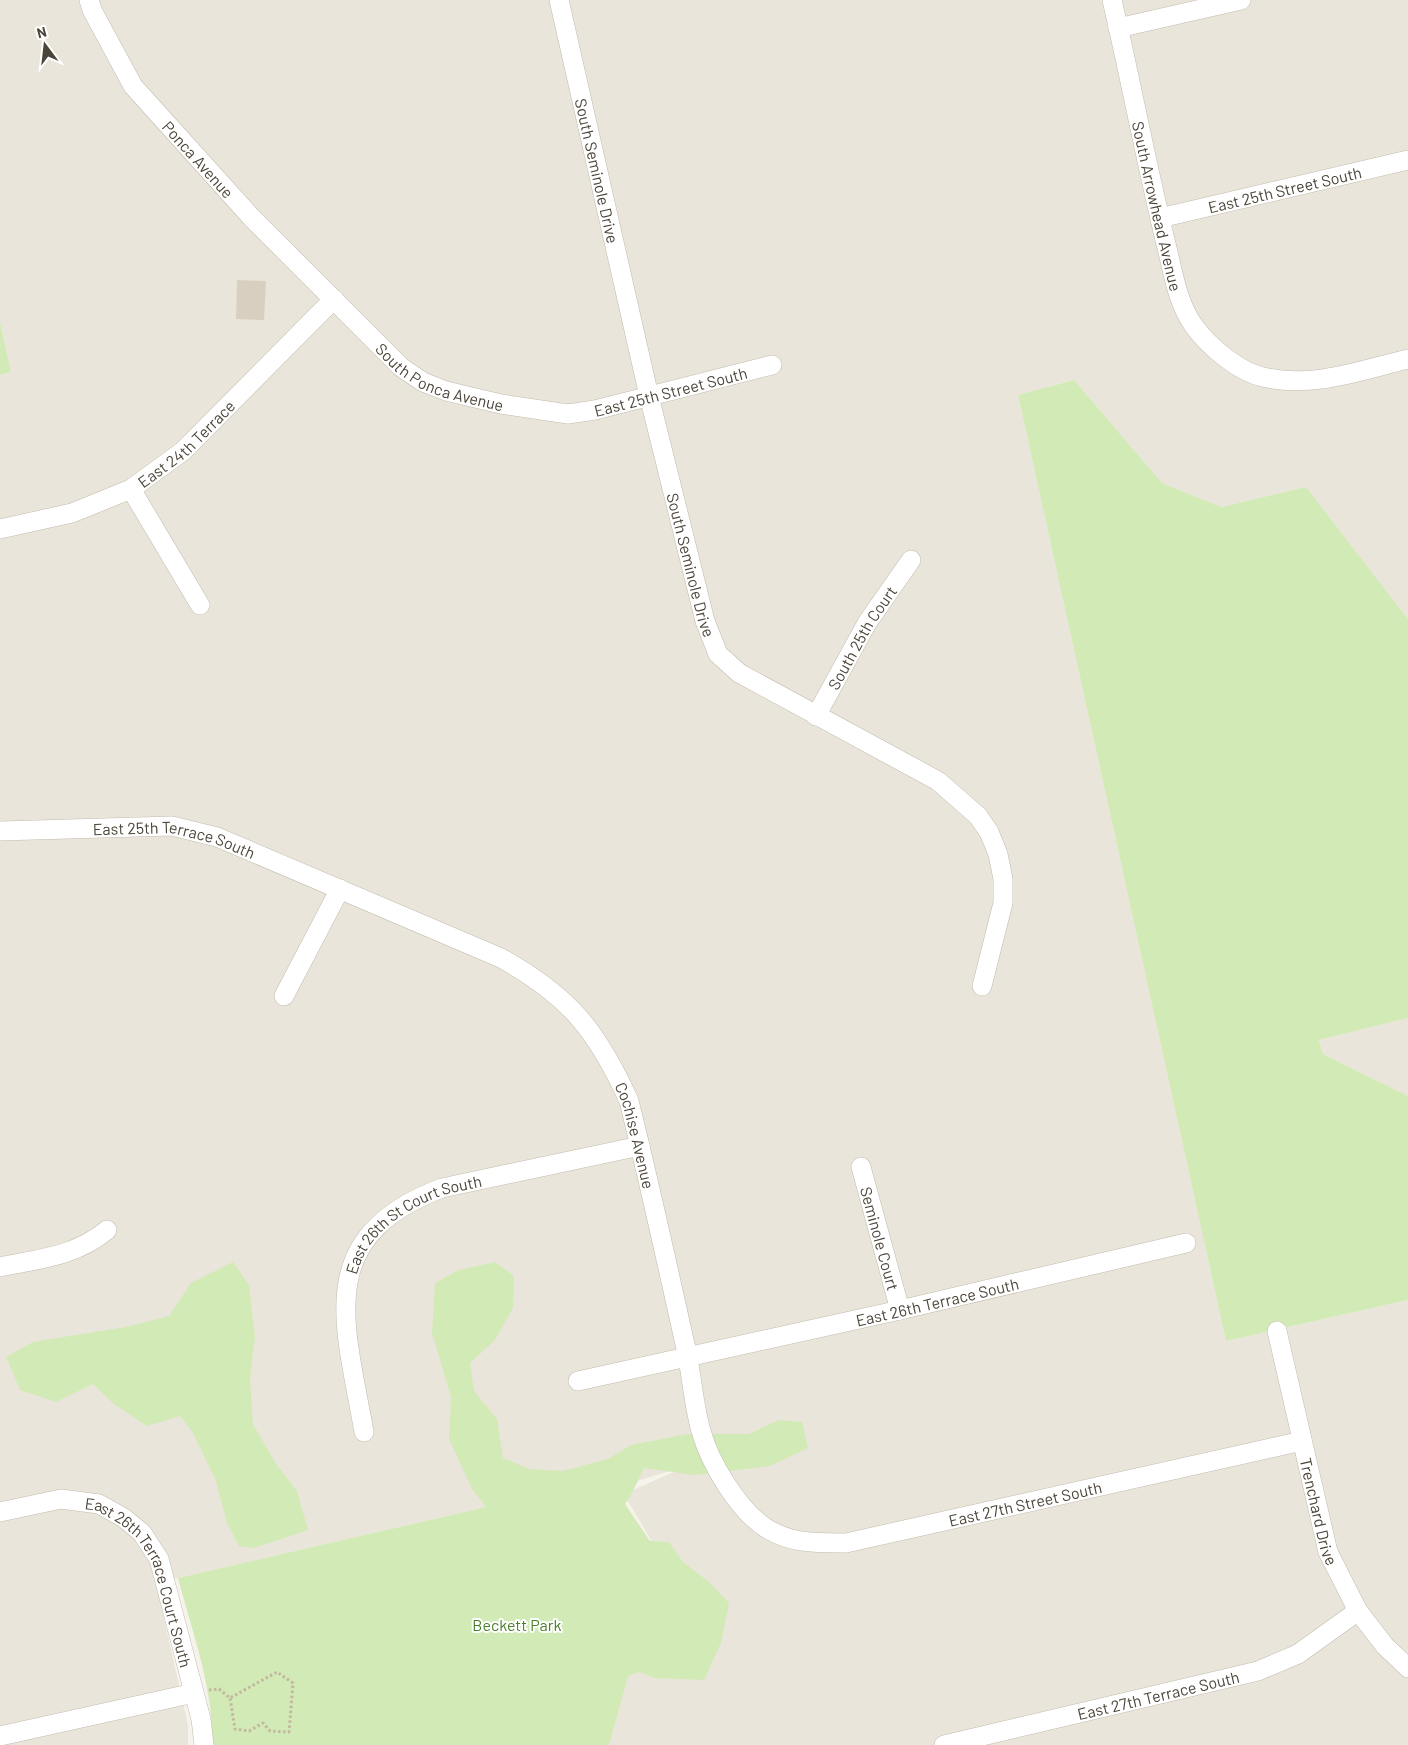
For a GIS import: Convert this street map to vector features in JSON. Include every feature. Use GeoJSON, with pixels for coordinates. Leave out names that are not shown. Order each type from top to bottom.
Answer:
{"type":"FeatureCollection","features":[{"type":"Feature","properties":{"kind":"street","name":"Ponca Avenue"},"geometry":{"type":"LineString","coordinates":[[89,0],[92,10],[133,86],[251,217],[334,299]]}},
{"type":"Feature","properties":{"kind":"street","name":"South Seminole Drive"},"geometry":{"type":"LineString","coordinates":[[559,0],[649,396],[705,621],[718,654],[738,672],[938,781],[978,816],[989,832],[998,854],[1003,879],[1003,903],[982,986]]}},
{"type":"Feature","properties":{"kind":"street","name":"South Arrowhead Avenue"},"geometry":{"type":"LineString","coordinates":[[1112,0],[1160,218],[1180,297],[1193,326],[1211,346],[1226,358],[1262,377],[1307,381],[1408,359]]}},
{"type":"Feature","properties":{"kind":"street"},"geometry":{"type":"LineString","coordinates":[[1118,28],[1241,0]]}},
{"type":"Feature","properties":{"kind":"street","name":"East 25th Street South"},"geometry":{"type":"LineString","coordinates":[[1160,218],[1408,160]]}},
{"type":"Feature","properties":{"kind":"street","name":"South Ponca Avenue"},"geometry":{"type":"LineString","coordinates":[[334,299],[401,367],[423,382],[446,391],[501,404],[568,414]]}},
{"type":"Feature","properties":{"kind":"street","name":"East 24th Terrace"},"geometry":{"type":"LineString","coordinates":[[0,530],[72,513],[131,489],[183,451],[334,299]]}},
{"type":"Feature","properties":{"kind":"street","name":"East 25th Street South"},"geometry":{"type":"LineString","coordinates":[[568,414],[595,410],[772,365]]}},
{"type":"Feature","properties":{"kind":"street"},"geometry":{"type":"LineString","coordinates":[[131,489],[200,605]]}},
{"type":"Feature","properties":{"kind":"street","name":"South 25th Court"},"geometry":{"type":"LineString","coordinates":[[816,716],[867,624],[911,560]]}},
{"type":"Feature","properties":{"kind":"street","name":"East 25th Terrace South"},"geometry":{"type":"LineString","coordinates":[[0,831],[172,826],[217,837],[340,889]]}},
{"type":"Feature","properties":{"kind":"street"},"geometry":{"type":"LineString","coordinates":[[284,996],[340,889]]}},
{"type":"Feature","properties":{"kind":"street","name":"Cochise Avenue"},"geometry":{"type":"LineString","coordinates":[[340,889],[501,958],[530,975],[558,996],[588,1026],[611,1062],[629,1101],[687,1355],[702,1432],[724,1482],[754,1518]]}},
{"type":"Feature","properties":{"kind":"street","name":"East 26th St Court South"},"geometry":{"type":"LineString","coordinates":[[364,1432],[344,1324],[344,1299],[350,1271],[359,1251],[369,1235],[382,1220],[413,1199],[442,1188],[640,1146]]}},
{"type":"Feature","properties":{"kind":"street","name":"Seminole Court"},"geometry":{"type":"LineString","coordinates":[[862,1167],[900,1310]]}},
{"type":"Feature","properties":{"kind":"street"},"geometry":{"type":"LineString","coordinates":[[0,1267],[73,1252],[91,1244],[107,1230]]}},
{"type":"Feature","properties":{"kind":"street","name":"East 26th Terrace South"},"geometry":{"type":"LineString","coordinates":[[578,1381],[687,1355],[900,1310],[1186,1243]]}},
{"type":"Feature","properties":{"kind":"street","name":"Trenchard Drive"},"geometry":{"type":"LineString","coordinates":[[1277,1331],[1328,1552],[1358,1611],[1386,1646],[1408,1668]]}},
{"type":"Feature","properties":{"kind":"street","name":"East 27th Street South"},"geometry":{"type":"LineString","coordinates":[[754,1518],[764,1527],[782,1537],[806,1543],[846,1543],[1302,1441]]}},
{"type":"Feature","properties":{"kind":"street","name":"East 26th Terrace Court South"},"geometry":{"type":"LineString","coordinates":[[0,1512],[61,1499],[99,1504],[124,1518],[142,1534],[159,1559],[201,1719],[204,1745]]}},
{"type":"Feature","properties":{"kind":"street","name":"East 27th Terrace South"},"geometry":{"type":"LineString","coordinates":[[944,1745],[1258,1672],[1298,1654],[1358,1611]]}},
{"type":"Feature","properties":{"kind":"street"},"geometry":{"type":"LineString","coordinates":[[0,1736],[194,1693]]}},
{"type":"Feature","properties":{"kind":"path"},"geometry":{"type":"LineString","coordinates":[[194,1693],[219,1689],[230,1698],[234,1729],[248,1731],[263,1723],[270,1731],[289,1732],[293,1683],[277,1672],[230,1698]]}},
{"type":"Feature","properties":{"kind":"shaded area"},"geometry":{"type":"Polygon","coordinates":[[[0,0],[1408,0],[1408,619],[1306,487],[1221,507],[1162,483],[1074,380],[1018,395],[1226,1341],[1408,1300],[1408,1745],[609,1745],[659,1554],[624,1494],[692,1464],[614,1488],[503,1503],[156,1583],[188,1725],[188,1745],[0,1745],[0,375],[11,372],[0,322],[0,0]]]}},
{"type":"Feature","properties":{"kind":"shaded area"},"geometry":{"type":"Polygon","coordinates":[[[1408,1018],[1408,1096],[1323,1054],[1319,1040],[1408,1018]]]}},
{"type":"Feature","properties":{"kind":"green space"},"geometry":{"type":"Polygon","coordinates":[[[0,322],[11,372],[0,375],[0,322]]]}},
{"type":"Feature","properties":{"kind":"green space"},"geometry":{"type":"Polygon","coordinates":[[[1074,380],[1162,483],[1221,507],[1306,487],[1408,619],[1408,1018],[1319,1040],[1323,1054],[1408,1096],[1408,1300],[1226,1341],[1018,395],[1074,380]]]}},
{"type":"Feature","properties":{"kind":"green space"},"geometry":{"type":"Polygon","coordinates":[[[233,1262],[249,1285],[255,1337],[250,1378],[253,1424],[276,1464],[297,1491],[308,1530],[254,1548],[239,1546],[227,1523],[216,1481],[193,1433],[180,1416],[147,1426],[114,1404],[93,1384],[56,1402],[20,1390],[6,1357],[33,1342],[126,1327],[169,1316],[191,1283],[233,1262]]]}},
{"type":"Feature","properties":{"kind":"green space","name":"Beckett Park"},"geometry":{"type":"Polygon","coordinates":[[[495,1262],[514,1276],[513,1308],[495,1340],[470,1363],[474,1391],[497,1419],[503,1458],[529,1469],[563,1471],[608,1459],[631,1445],[688,1434],[749,1434],[779,1420],[802,1422],[808,1448],[770,1466],[694,1475],[644,1468],[625,1504],[650,1541],[669,1542],[682,1561],[710,1583],[729,1603],[721,1643],[704,1680],[655,1678],[640,1672],[628,1676],[609,1745],[212,1745],[212,1724],[206,1682],[178,1578],[486,1507],[472,1489],[449,1439],[451,1397],[432,1333],[435,1283],[459,1270],[495,1262]]]}},
{"type":"Feature","properties":{"kind":"building"},"geometry":{"type":"Polygon","coordinates":[[[237,280],[266,281],[264,320],[236,319],[237,280]]]}}]}
